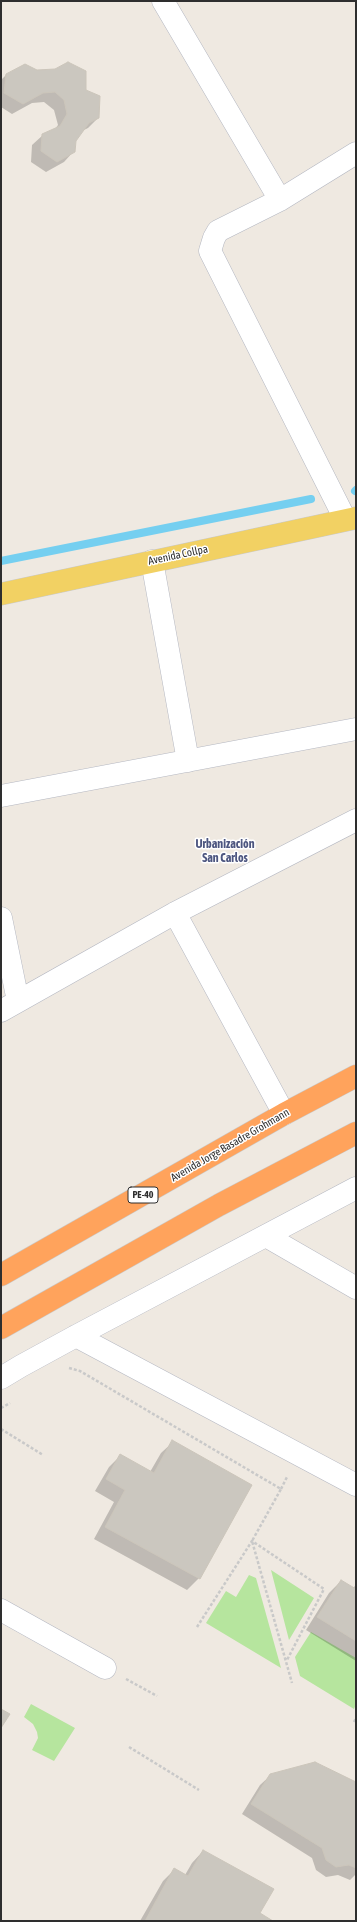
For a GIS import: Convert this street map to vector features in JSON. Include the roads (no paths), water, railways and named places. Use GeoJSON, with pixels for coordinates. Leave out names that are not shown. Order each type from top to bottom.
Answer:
{"type":"FeatureCollection","features":[{"type":"Feature","properties":{"kind":"highway","name":"Avenida Jorge Basadre Grohmann"},"geometry":{"type":"LineString","coordinates":[[1,1275],[284,1114],[356,1076]]}},
{"type":"Feature","properties":{"kind":"highway"},"geometry":{"type":"LineString","coordinates":[[1,1328],[218,1205],[356,1134]]}},
{"type":"Feature","properties":{"kind":"main road","name":"Avenida Collpa"},"geometry":{"type":"LineString","coordinates":[[1,594],[351,519]]}},
{"type":"Feature","properties":{"kind":"street"},"geometry":{"type":"LineString","coordinates":[[162,1],[280,200]]}},
{"type":"Feature","properties":{"kind":"street"},"geometry":{"type":"LineString","coordinates":[[351,519],[210,251],[218,231],[280,200],[356,153]]}},
{"type":"Feature","properties":{"kind":"street"},"geometry":{"type":"LineString","coordinates":[[152,561],[188,761]]}},
{"type":"Feature","properties":{"kind":"street"},"geometry":{"type":"LineString","coordinates":[[1,796],[356,729]]}},
{"type":"Feature","properties":{"kind":"street"},"geometry":{"type":"LineString","coordinates":[[1,918],[10,1006],[175,913],[356,820]]}},
{"type":"Feature","properties":{"kind":"street"},"geometry":{"type":"LineString","coordinates":[[175,913],[284,1114]]}},
{"type":"Feature","properties":{"kind":"street"},"geometry":{"type":"LineString","coordinates":[[1,1378],[76,1336],[356,1188]]}},
{"type":"Feature","properties":{"kind":"street"},"geometry":{"type":"LineString","coordinates":[[266,1236],[356,1288]]}},
{"type":"Feature","properties":{"kind":"street"},"geometry":{"type":"LineString","coordinates":[[76,1336],[356,1485]]}},
{"type":"Feature","properties":{"kind":"street"},"geometry":{"type":"LineString","coordinates":[[1,1610],[105,1668]]}},
{"type":"Feature","properties":{"kind":"waterway"},"geometry":{"type":"LineString","coordinates":[[1,561],[311,499]]}},
{"type":"Feature","properties":{"kind":"district","name":"Urbanización San Carlos"},"geometry":{"type":"Point","coordinates":[225,851]}}]}
